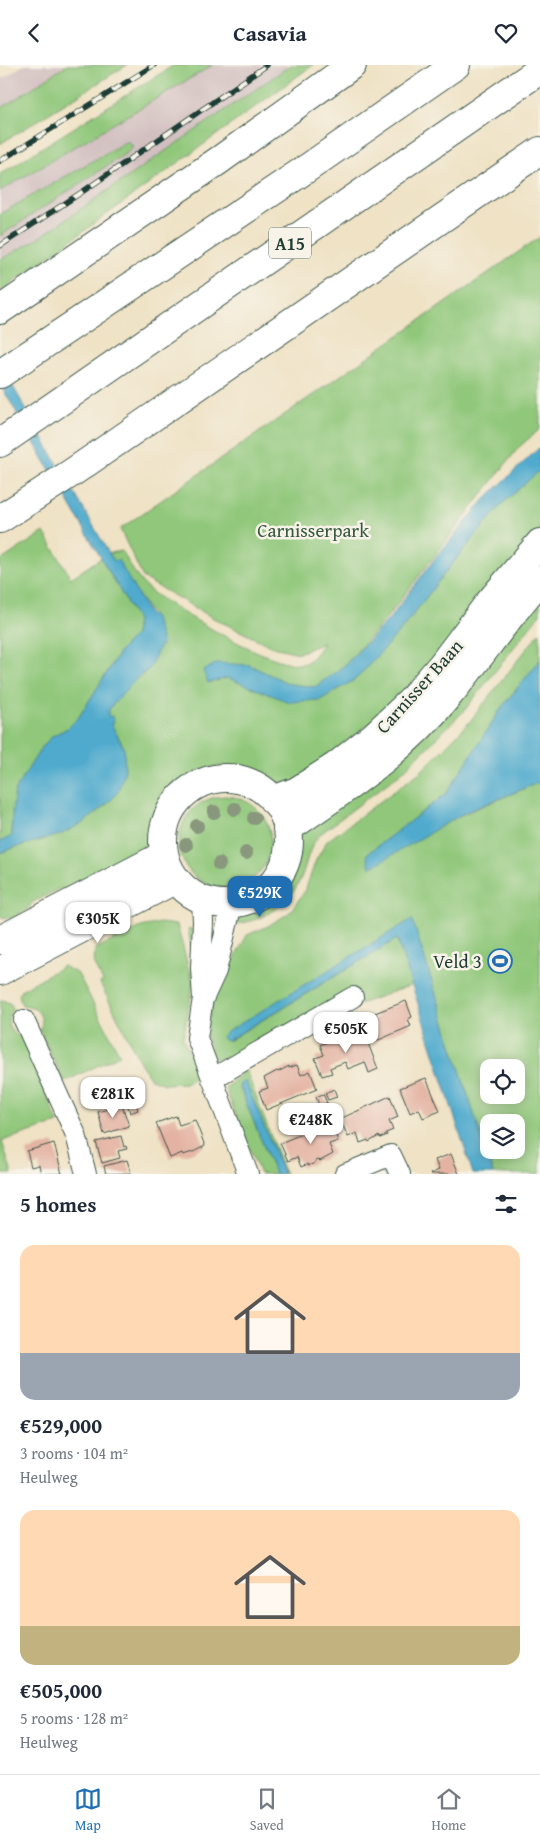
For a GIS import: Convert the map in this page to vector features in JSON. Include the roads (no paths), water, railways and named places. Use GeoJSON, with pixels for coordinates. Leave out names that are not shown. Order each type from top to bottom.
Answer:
{"type":"FeatureCollection","features":[{"type":"Feature","properties":{"kind":"main road"},"geometry":{"type":"LineString","coordinates":[[0,310],[221,159],[352,65]]}},
{"type":"Feature","properties":{"kind":"main road"},"geometry":{"type":"LineString","coordinates":[[309,167],[422,65]]}},
{"type":"Feature","properties":{"kind":"main road"},"geometry":{"type":"LineString","coordinates":[[6,370],[309,167],[456,65]]}},
{"type":"Feature","properties":{"kind":"main road","name":"A15"},"geometry":{"type":"LineString","coordinates":[[2,442],[540,70]]}},
{"type":"Feature","properties":{"kind":"main road"},"geometry":{"type":"LineString","coordinates":[[0,519],[73,472],[540,151]]}},
{"type":"Feature","properties":{"kind":"main road","name":"Carnisser Baan"},"geometry":{"type":"LineString","coordinates":[[273,800],[297,791],[336,766],[374,736],[410,702],[441,666],[488,604],[540,543]]}},
{"type":"Feature","properties":{"kind":"main road","name":"Carnisser Baan"},"geometry":{"type":"LineString","coordinates":[[288,829],[351,786],[416,731],[448,697],[540,580]]}},
{"type":"Feature","properties":{"kind":"main road"},"geometry":{"type":"LineString","coordinates":[[211,780],[240,780],[258,787],[280,809],[288,829],[287,855],[276,879],[256,896],[232,904],[221,904],[202,899],[188,891],[171,872],[164,855],[163,836],[168,817],[178,800],[193,787],[211,780]]}},
{"type":"Feature","properties":{"kind":"main road"},"geometry":{"type":"LineString","coordinates":[[0,940],[164,855]]}},
{"type":"Feature","properties":{"kind":"main road"},"geometry":{"type":"LineString","coordinates":[[0,971],[176,879]]}},
{"type":"Feature","properties":{"kind":"street"},"geometry":{"type":"LineString","coordinates":[[202,899],[203,999],[197,1038],[248,1174]]}},
{"type":"Feature","properties":{"kind":"street"},"geometry":{"type":"LineString","coordinates":[[203,999],[216,971],[232,904]]}},
{"type":"Feature","properties":{"kind":"street"},"geometry":{"type":"LineString","coordinates":[[212,1079],[353,997]]}},
{"type":"Feature","properties":{"kind":"street"},"geometry":{"type":"LineString","coordinates":[[24,1020],[76,1135],[86,1174]]}},
{"type":"Feature","properties":{"kind":"street"},"geometry":{"type":"LineString","coordinates":[[345,1174],[391,1155],[400,1174]]}},
{"type":"Feature","properties":{"kind":"water"},"geometry":{"type":"Polygon","coordinates":[[[0,364],[109,553],[114,561],[118,560],[149,614],[155,619],[162,642],[149,669],[136,679],[109,709],[109,717],[112,716],[114,722],[111,724],[124,748],[125,770],[118,792],[85,822],[60,835],[0,853],[0,842],[12,836],[12,811],[15,790],[40,750],[52,736],[68,728],[79,717],[121,650],[135,635],[137,620],[0,384],[0,364]]]}},
{"type":"Feature","properties":{"kind":"water"},"geometry":{"type":"Polygon","coordinates":[[[540,447],[540,470],[502,504],[401,630],[356,679],[320,700],[289,702],[228,678],[208,683],[203,671],[217,663],[249,665],[290,684],[315,687],[345,665],[389,619],[436,557],[486,498],[540,447]]]}},
{"type":"Feature","properties":{"kind":"water"},"geometry":{"type":"Polygon","coordinates":[[[540,660],[540,782],[464,813],[370,868],[367,854],[446,794],[502,707],[540,660]]]}},
{"type":"Feature","properties":{"kind":"water"},"geometry":{"type":"Polygon","coordinates":[[[412,919],[480,1133],[480,1159],[488,1159],[493,1174],[473,1174],[397,939],[227,1041],[222,1037],[225,1033],[412,919]]]}},
{"type":"Feature","properties":{"kind":"water"},"geometry":{"type":"Polygon","coordinates":[[[245,1080],[283,1172],[281,1174],[275,1174],[239,1085],[245,1080]]]}},
{"type":"Feature","properties":{"kind":"railway"},"geometry":{"type":"LineString","coordinates":[[0,161],[154,65]]}},
{"type":"Feature","properties":{"kind":"railway"},"geometry":{"type":"LineString","coordinates":[[0,246],[267,65]]}},
{"type":"Feature","properties":{"kind":"place","name":"Veld 3"},"geometry":{"type":"Point","coordinates":[500,961]}},
{"type":"Feature","properties":{"kind":"park label","name":"Carnisserpark"},"geometry":{"type":"Point","coordinates":[313,530]}}]}
